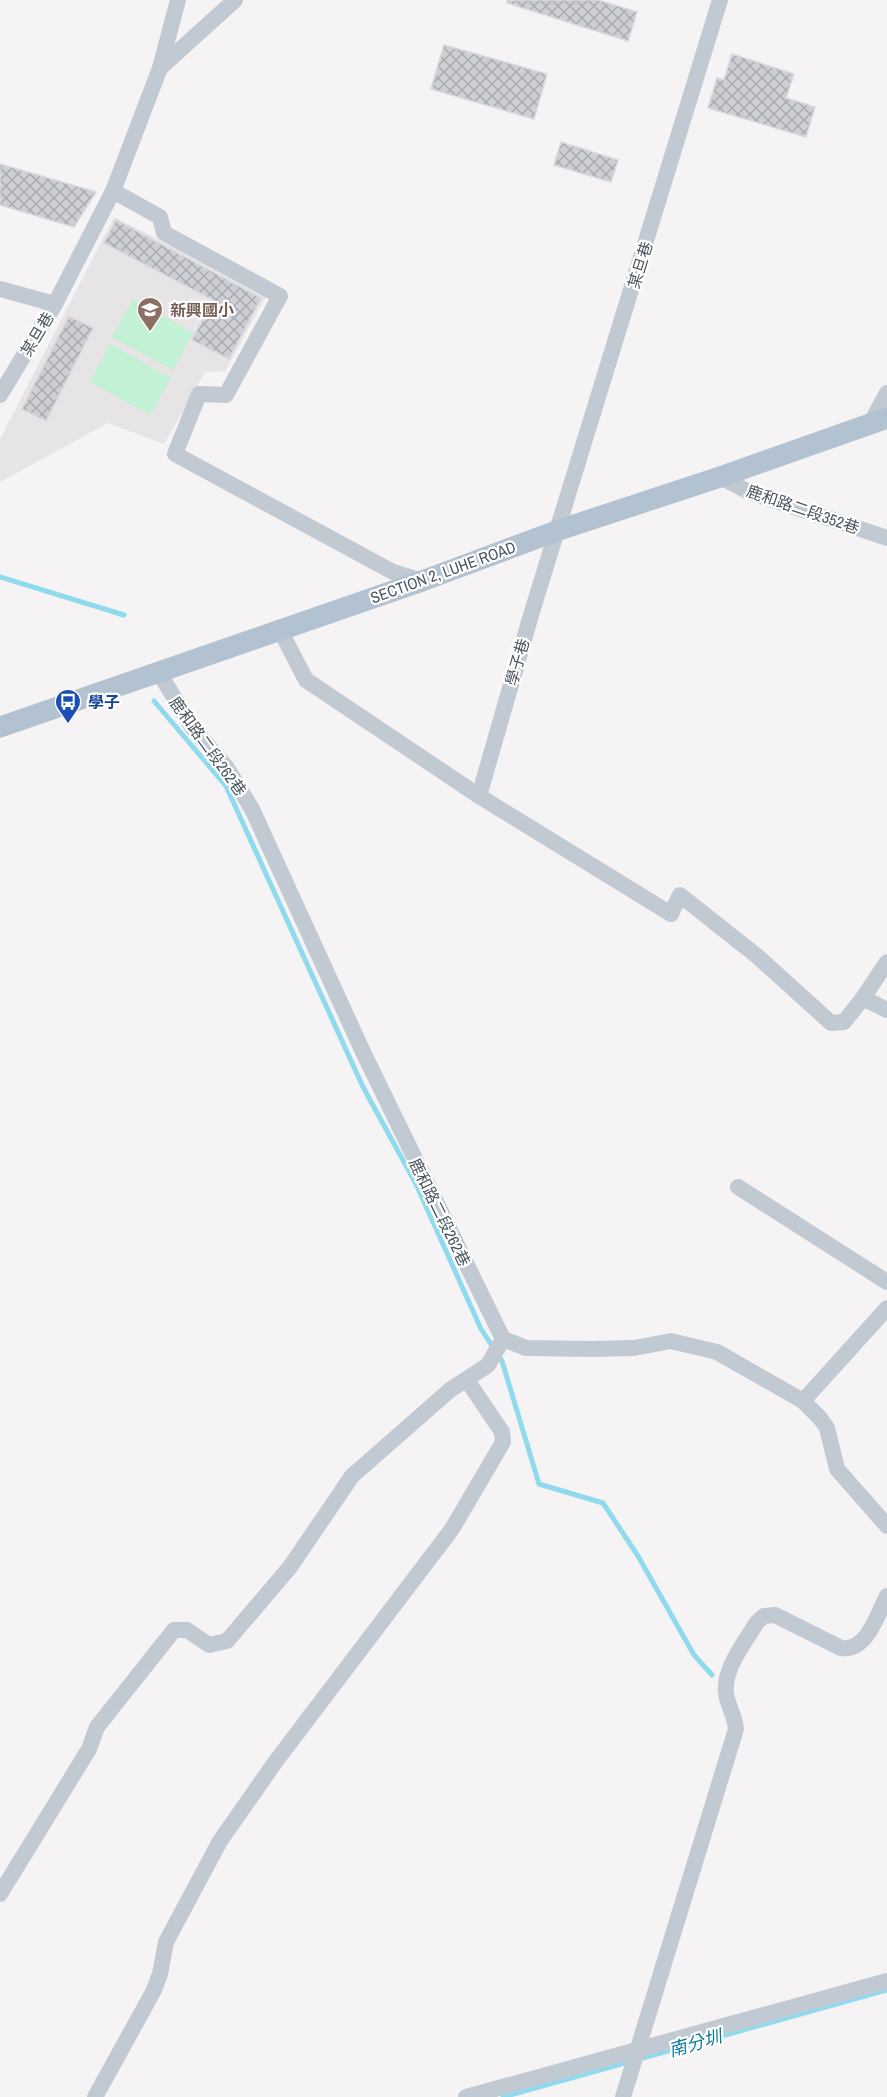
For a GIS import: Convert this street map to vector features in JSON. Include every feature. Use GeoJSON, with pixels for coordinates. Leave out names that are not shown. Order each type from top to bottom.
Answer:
{"type":"FeatureCollection","features":[{"type":"Feature","properties":{"kind":"main road","name":"SECTION 2, LUHE ROAD"},"geometry":{"type":"LineString","coordinates":[[0,727],[279,628],[422,581],[559,530],[720,477],[878,421]]}},
{"type":"Feature","properties":{"kind":"street","name":"某旦巷"},"geometry":{"type":"LineString","coordinates":[[0,395],[55,304],[113,191],[160,68],[177,0]]}},
{"type":"Feature","properties":{"kind":"street"},"geometry":{"type":"LineString","coordinates":[[160,68],[235,0]]}},
{"type":"Feature","properties":{"kind":"street","name":"某旦巷"},"geometry":{"type":"LineString","coordinates":[[559,530],[720,0]]}},
{"type":"Feature","properties":{"kind":"street"},"geometry":{"type":"LineString","coordinates":[[113,191],[160,217],[164,233],[280,296],[226,395],[199,394],[175,454],[393,572],[422,581]]}},
{"type":"Feature","properties":{"kind":"street"},"geometry":{"type":"LineString","coordinates":[[0,289],[55,304]]}},
{"type":"Feature","properties":{"kind":"street"},"geometry":{"type":"LineString","coordinates":[[878,421],[887,393]]}},
{"type":"Feature","properties":{"kind":"street","name":"鹿和路二段352巷"},"geometry":{"type":"LineString","coordinates":[[720,477],[749,492],[887,538]]}},
{"type":"Feature","properties":{"kind":"street","name":"學子巷"},"geometry":{"type":"LineString","coordinates":[[479,795],[531,615],[559,530]]}},
{"type":"Feature","properties":{"kind":"street"},"geometry":{"type":"LineString","coordinates":[[279,628],[306,681],[479,795],[671,914],[680,895],[757,956],[831,1023],[844,1022],[887,962]]}},
{"type":"Feature","properties":{"kind":"street","name":"鹿和路二段262巷"},"geometry":{"type":"LineString","coordinates":[[158,671],[192,728],[227,768],[252,809],[363,1052],[503,1339]]}},
{"type":"Feature","properties":{"kind":"street"},"geometry":{"type":"LineString","coordinates":[[863,998],[887,1010]]}},
{"type":"Feature","properties":{"kind":"street"},"geometry":{"type":"LineString","coordinates":[[738,1187],[887,1282]]}},
{"type":"Feature","properties":{"kind":"street"},"geometry":{"type":"LineString","coordinates":[[803,1401],[887,1308]]}},
{"type":"Feature","properties":{"kind":"street"},"geometry":{"type":"LineString","coordinates":[[0,1894],[89,1749],[97,1727],[174,1630],[187,1630],[209,1645],[227,1641],[290,1567],[352,1476],[450,1390],[488,1365],[503,1339],[526,1348],[633,1348],[671,1341],[717,1352],[803,1401],[820,1418],[827,1428],[837,1470],[887,1526]]}},
{"type":"Feature","properties":{"kind":"street"},"geometry":{"type":"LineString","coordinates":[[95,2097],[153,1992],[166,1942],[220,1842],[276,1761],[452,1529],[503,1442],[502,1432],[467,1380]]}},
{"type":"Feature","properties":{"kind":"street"},"geometry":{"type":"LineString","coordinates":[[623,2097],[736,1729],[735,1717],[727,1697],[728,1673],[757,1622],[764,1616],[775,1615],[849,1650],[858,1646],[867,1635],[887,1596]]}},
{"type":"Feature","properties":{"kind":"street"},"geometry":{"type":"LineString","coordinates":[[466,2097],[887,1981]]}},
{"type":"Feature","properties":{"kind":"shaded area","name":"新興國小"},"geometry":{"type":"Polygon","coordinates":[[[114,217],[267,295],[225,371],[205,372],[164,444],[108,423],[0,482],[0,439],[114,217]]]}},
{"type":"Feature","properties":{"kind":"green space"},"geometry":{"type":"Polygon","coordinates":[[[133,299],[193,333],[173,370],[112,337],[133,299]]]}},
{"type":"Feature","properties":{"kind":"green space"},"geometry":{"type":"Polygon","coordinates":[[[110,344],[171,378],[150,415],[90,382],[110,344]]]}},
{"type":"Feature","properties":{"kind":"building"},"geometry":{"type":"Polygon","coordinates":[[[507,0],[598,0],[637,12],[628,41],[507,3],[507,0]]]}},
{"type":"Feature","properties":{"kind":"building"},"geometry":{"type":"Polygon","coordinates":[[[444,45],[547,74],[534,119],[431,89],[444,45]]]}},
{"type":"Feature","properties":{"kind":"building"},"geometry":{"type":"Polygon","coordinates":[[[732,54],[794,74],[786,98],[815,107],[806,137],[708,108],[717,78],[724,80],[732,54]]]}},
{"type":"Feature","properties":{"kind":"building"},"geometry":{"type":"Polygon","coordinates":[[[561,142],[618,160],[611,182],[554,165],[561,142]]]}},
{"type":"Feature","properties":{"kind":"building"},"geometry":{"type":"Polygon","coordinates":[[[0,164],[96,192],[74,227],[0,205],[0,164]]]}},
{"type":"Feature","properties":{"kind":"building"},"geometry":{"type":"Polygon","coordinates":[[[116,220],[261,298],[229,359],[192,340],[213,300],[104,243],[116,220]]]}},
{"type":"Feature","properties":{"kind":"building"},"geometry":{"type":"Polygon","coordinates":[[[69,316],[93,328],[46,421],[22,409],[69,316]]]}},
{"type":"Feature","properties":{"kind":"waterway"},"geometry":{"type":"LineString","coordinates":[[0,577],[124,615]]}},
{"type":"Feature","properties":{"kind":"waterway"},"geometry":{"type":"LineString","coordinates":[[154,701],[226,786],[363,1087],[416,1184],[481,1329],[502,1361],[539,1484],[603,1503],[638,1556],[694,1655],[712,1675]]}},
{"type":"Feature","properties":{"kind":"waterway","name":"南分圳"},"geometry":{"type":"LineString","coordinates":[[503,2097],[887,1990]]}},
{"type":"Feature","properties":{"kind":"place","name":"新興國小"},"geometry":{"type":"Point","coordinates":[150,333]}},
{"type":"Feature","properties":{"kind":"place","name":"學子"},"geometry":{"type":"Point","coordinates":[68,725]}}]}
